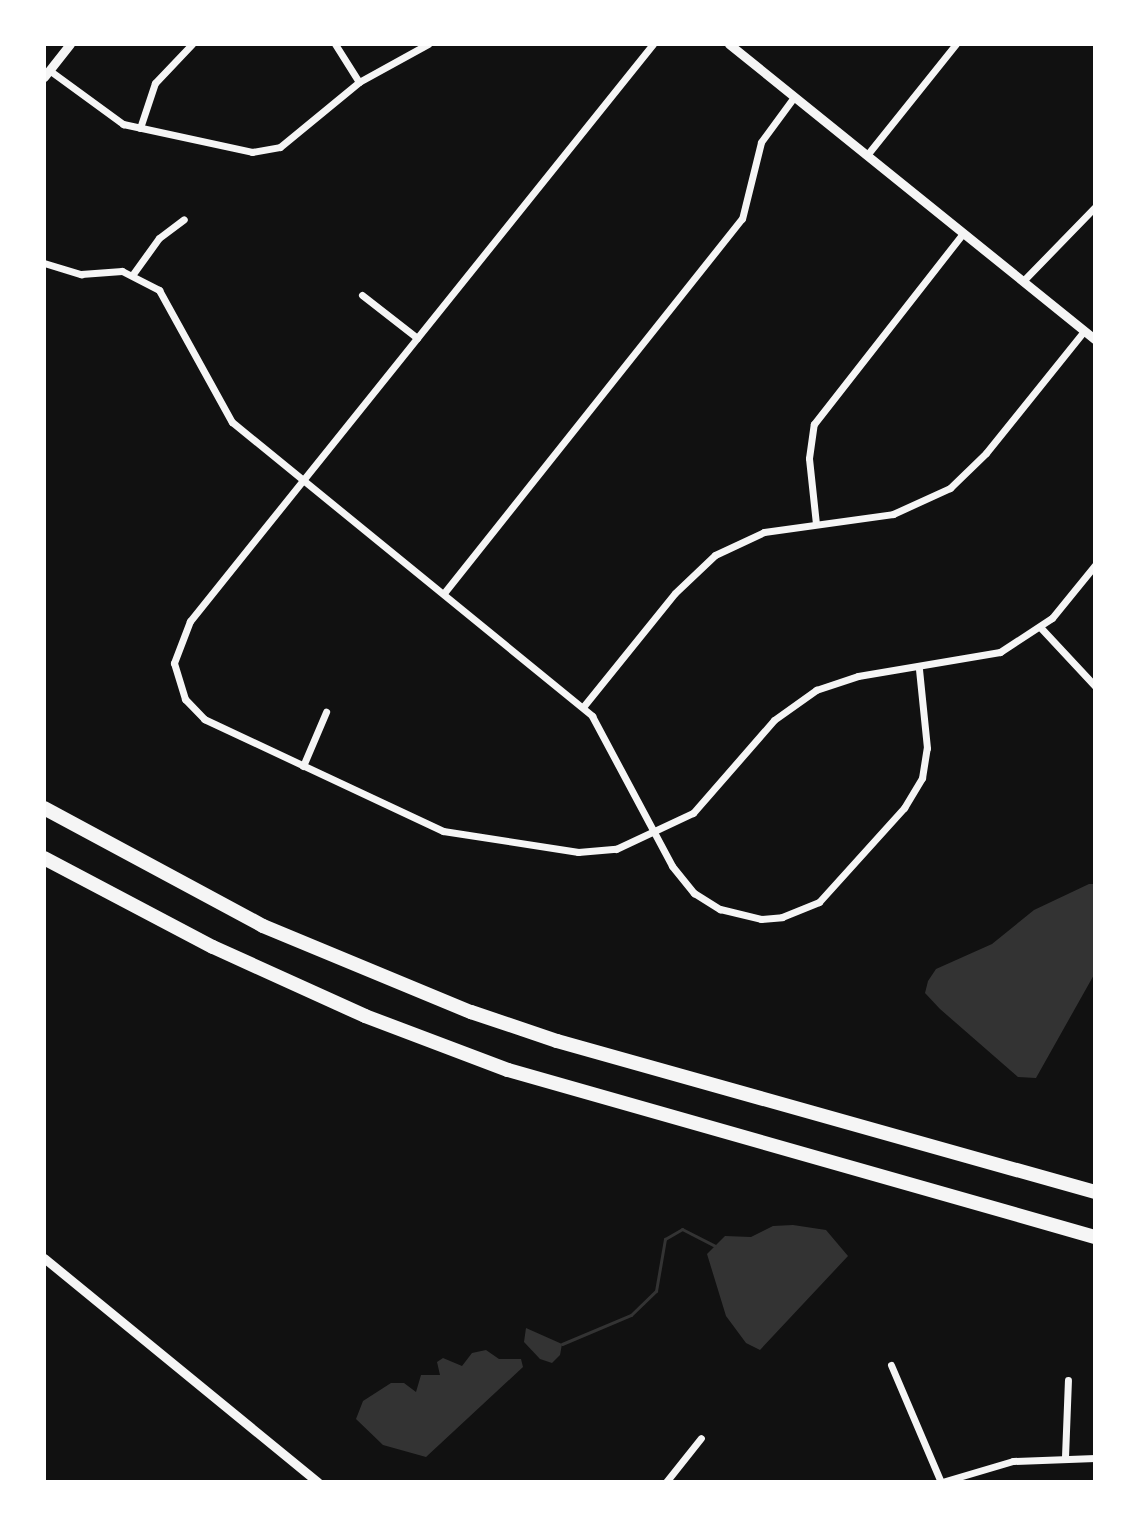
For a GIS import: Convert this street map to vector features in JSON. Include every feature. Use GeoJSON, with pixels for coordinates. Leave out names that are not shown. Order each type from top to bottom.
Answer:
{"type":"FeatureCollection","features":[{"type":"Feature","properties":{"kind":"highway"},"geometry":{"type":"LineString","coordinates":[[48,809],[263,926],[471,1012],[572,1046],[1095,1192]]}},
{"type":"Feature","properties":{"kind":"highway"},"geometry":{"type":"LineString","coordinates":[[44,858],[213,947],[365,1016],[508,1070],[1095,1237]]}},
{"type":"Feature","properties":{"kind":"street"},"geometry":{"type":"LineString","coordinates":[[70,44],[47,74],[104,114],[140,128],[236,152],[265,151],[303,132],[359,82],[428,44]]}},
{"type":"Feature","properties":{"kind":"street"},"geometry":{"type":"LineString","coordinates":[[140,128],[155,83],[192,44]]}},
{"type":"Feature","properties":{"kind":"street"},"geometry":{"type":"LineString","coordinates":[[335,44],[359,82]]}},
{"type":"Feature","properties":{"kind":"street"},"geometry":{"type":"LineString","coordinates":[[653,44],[190,621],[174,663],[185,699],[204,719],[443,831],[470,839],[591,852],[633,845],[693,813],[774,720],[816,690],[858,676],[989,656],[1040,627],[1095,565]]}},
{"type":"Feature","properties":{"kind":"street"},"geometry":{"type":"LineString","coordinates":[[729,44],[1095,339]]}},
{"type":"Feature","properties":{"kind":"street"},"geometry":{"type":"LineString","coordinates":[[867,155],[956,44]]}},
{"type":"Feature","properties":{"kind":"street"},"geometry":{"type":"LineString","coordinates":[[444,593],[742,219],[761,142],[794,97]]}},
{"type":"Feature","properties":{"kind":"street"},"geometry":{"type":"LineString","coordinates":[[1023,281],[1095,207]]}},
{"type":"Feature","properties":{"kind":"street"},"geometry":{"type":"LineString","coordinates":[[133,274],[159,238],[184,219]]}},
{"type":"Feature","properties":{"kind":"street"},"geometry":{"type":"LineString","coordinates":[[816,524],[809,458],[814,424],[963,233]]}},
{"type":"Feature","properties":{"kind":"street"},"geometry":{"type":"LineString","coordinates":[[44,263],[66,273],[133,274],[166,298],[232,422],[583,707],[612,745],[656,834],[694,893],[740,916],[761,919],[801,911],[847,876],[904,808],[922,778],[927,748],[919,669]]}},
{"type":"Feature","properties":{"kind":"street"},"geometry":{"type":"LineString","coordinates":[[362,295],[417,338]]}},
{"type":"Feature","properties":{"kind":"street"},"geometry":{"type":"LineString","coordinates":[[583,707],[675,593],[715,555],[764,532],[893,514],[950,488],[986,453],[1084,331]]}},
{"type":"Feature","properties":{"kind":"street"},"geometry":{"type":"LineString","coordinates":[[1040,627],[1095,686]]}},
{"type":"Feature","properties":{"kind":"street"},"geometry":{"type":"LineString","coordinates":[[303,766],[326,712]]}},
{"type":"Feature","properties":{"kind":"street"},"geometry":{"type":"LineString","coordinates":[[44,1258],[318,1482]]}},
{"type":"Feature","properties":{"kind":"street"},"geometry":{"type":"LineString","coordinates":[[891,1365],[941,1482],[1013,1461],[1095,1458]]}},
{"type":"Feature","properties":{"kind":"street"},"geometry":{"type":"LineString","coordinates":[[1065,1457],[1068,1380]]}},
{"type":"Feature","properties":{"kind":"street"},"geometry":{"type":"LineString","coordinates":[[666,1482],[701,1438]]}},
{"type":"Feature","properties":{"kind":"shaded area"},"geometry":{"type":"Polygon","coordinates":[[[1095,884],[1095,973],[1036,1078],[1018,1077],[925,993],[928,981],[936,969],[992,944],[1034,910],[1095,884]]]}},
{"type":"Feature","properties":{"kind":"shaded area"},"geometry":{"type":"Polygon","coordinates":[[[793,1225],[826,1230],[848,1256],[760,1350],[746,1343],[726,1316],[707,1254],[725,1236],[751,1237],[773,1226],[793,1225]]]}},
{"type":"Feature","properties":{"kind":"shaded area"},"geometry":{"type":"Polygon","coordinates":[[[526,1328],[562,1344],[560,1355],[552,1363],[540,1359],[524,1342],[526,1328]]]}},
{"type":"Feature","properties":{"kind":"shaded area"},"geometry":{"type":"Polygon","coordinates":[[[486,1350],[499,1359],[521,1359],[523,1367],[426,1457],[383,1445],[356,1419],[363,1401],[391,1383],[404,1383],[416,1392],[421,1375],[440,1375],[437,1362],[443,1358],[462,1366],[472,1353],[486,1350]]]}},
{"type":"Feature","properties":{"kind":"waterway"},"geometry":{"type":"LineString","coordinates":[[562,1344],[631,1315],[656,1291],[665,1239],[682,1229],[715,1246]]}}]}
